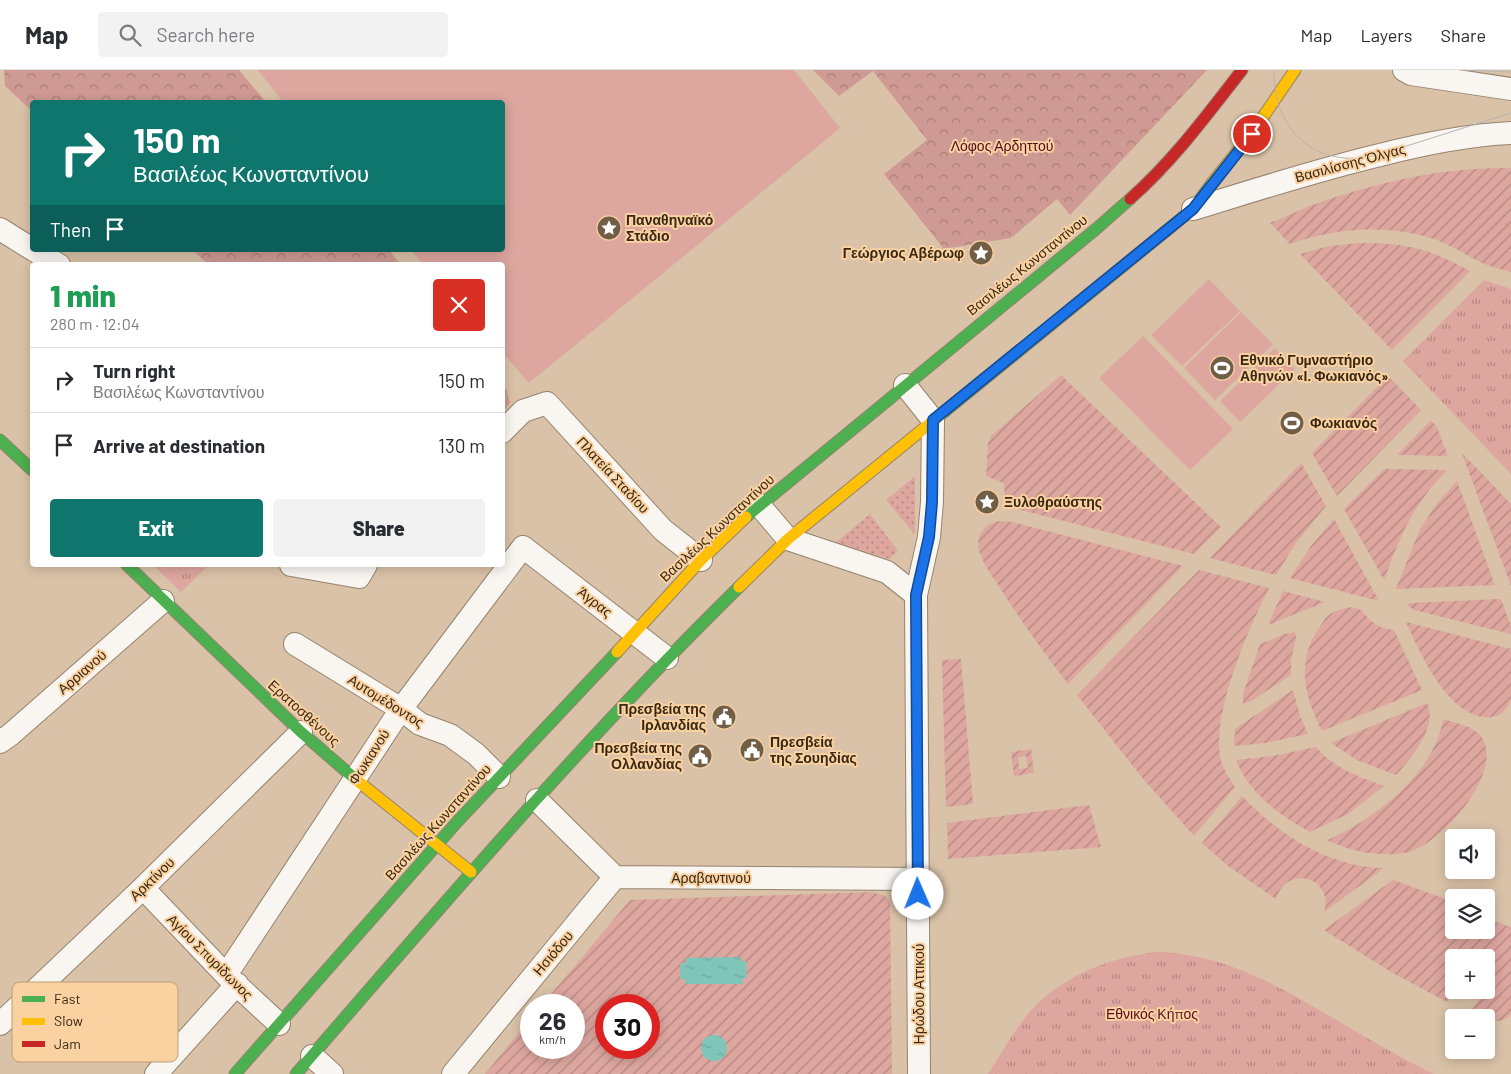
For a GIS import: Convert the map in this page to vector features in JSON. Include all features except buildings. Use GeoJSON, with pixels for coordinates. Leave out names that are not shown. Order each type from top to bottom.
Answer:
{"type":"FeatureCollection","features":[{"type":"Feature","properties":{"kind":"main road","name":"Βασιλέως Κωνσταντίνου"},"geometry":{"type":"LineString","coordinates":[[235,1074],[437,845],[701,560],[759,505],[1096,229],[1146,185],[1180,149],[1242,70]]}},
{"type":"Feature","properties":{"kind":"main road"},"geometry":{"type":"LineString","coordinates":[[296,1074],[471,872],[667,658],[788,539],[1193,209],[1252,134],[1295,70]]}},
{"type":"Feature","properties":{"kind":"main road"},"geometry":{"type":"LineString","coordinates":[[0,440],[30,468]]}},
{"type":"Feature","properties":{"kind":"main road","name":"Ερατοσθένους"},"geometry":{"type":"LineString","coordinates":[[129,567],[301,732],[355,779],[471,872]]}},
{"type":"Feature","properties":{"kind":"street"},"geometry":{"type":"LineString","coordinates":[[1408,72],[1511,89]]}},
{"type":"Feature","properties":{"kind":"street","name":"Βασιλίσσης Όλγας"},"geometry":{"type":"LineString","coordinates":[[1193,209],[1342,164],[1414,146],[1472,135],[1511,133]]}},
{"type":"Feature","properties":{"kind":"street"},"geometry":{"type":"LineString","coordinates":[[0,229],[30,247]]}},
{"type":"Feature","properties":{"kind":"street"},"geometry":{"type":"LineString","coordinates":[[38,252],[54,262]]}},
{"type":"Feature","properties":{"kind":"street"},"geometry":{"type":"LineString","coordinates":[[905,385],[933,420]]}},
{"type":"Feature","properties":{"kind":"street","name":"Πλατεία Σταδίου"},"geometry":{"type":"LineString","coordinates":[[505,429],[523,411],[547,404],[663,530],[701,560]]}},
{"type":"Feature","properties":{"kind":"street","name":"Ηρώδου Αττικού"},"geometry":{"type":"LineString","coordinates":[[920,1074],[916,595],[929,537],[932,502],[933,420]]}},
{"type":"Feature","properties":{"kind":"street"},"geometry":{"type":"LineString","coordinates":[[759,505],[788,539],[886,572],[916,595]]}},
{"type":"Feature","properties":{"kind":"street","name":"Άγρας"},"geometry":{"type":"LineString","coordinates":[[523,547],[667,658]]}},
{"type":"Feature","properties":{"kind":"street","name":"Φωκιανού"},"geometry":{"type":"LineString","coordinates":[[178,1046],[231,979],[355,779],[401,709],[523,547]]}},
{"type":"Feature","properties":{"kind":"street"},"geometry":{"type":"LineString","coordinates":[[302,567],[359,577],[365,567]]}},
{"type":"Feature","properties":{"kind":"street","name":"Αρριανού"},"geometry":{"type":"LineString","coordinates":[[0,742],[163,601]]}},
{"type":"Feature","properties":{"kind":"street","name":"Αυτομέδοντος"},"geometry":{"type":"LineString","coordinates":[[295,644],[401,709],[420,724],[450,735],[476,754],[499,777]]}},
{"type":"Feature","properties":{"kind":"street","name":"Αρκτίνου"},"geometry":{"type":"LineString","coordinates":[[44,982],[144,888],[301,732]]}},
{"type":"Feature","properties":{"kind":"street"},"geometry":{"type":"LineString","coordinates":[[537,800],[615,877]]}},
{"type":"Feature","properties":{"kind":"street","name":"Αραβαντινού"},"geometry":{"type":"LineString","coordinates":[[615,877],[918,879]]}},
{"type":"Feature","properties":{"kind":"street","name":"Ησιόδου"},"geometry":{"type":"LineString","coordinates":[[453,1074],[615,877]]}},
{"type":"Feature","properties":{"kind":"street","name":"Αγίου Σπυρίδωνος"},"geometry":{"type":"LineString","coordinates":[[144,888],[231,979],[278,1024]]}},
{"type":"Feature","properties":{"kind":"street","name":"Αρκτίνου"},"geometry":{"type":"LineString","coordinates":[[0,1024],[12,1013]]}},
{"type":"Feature","properties":{"kind":"street"},"geometry":{"type":"LineString","coordinates":[[312,1056],[332,1074]]}},
{"type":"Feature","properties":{"kind":"street","name":"Φωκιανού"},"geometry":{"type":"LineString","coordinates":[[156,1074],[165,1062]]}},
{"type":"Feature","properties":{"kind":"green space"},"geometry":{"type":"Polygon","coordinates":[[[4,70],[239,70],[264,100],[30,100],[30,109],[5,86],[4,70]]]}},
{"type":"Feature","properties":{"kind":"green space","name":"Παναθηναϊκό Στάδιο"},"geometry":{"type":"Polygon","coordinates":[[[258,70],[794,70],[840,128],[529,383],[505,355],[505,262],[421,262],[413,252],[505,252],[505,100],[281,100],[258,70]]]}},
{"type":"Feature","properties":{"kind":"green space","name":"Λόφος Αρδηττού"},"geometry":{"type":"Polygon","coordinates":[[[813,70],[1207,70],[1070,215],[1057,199],[1011,238],[944,249],[884,174],[927,140],[873,71],[839,96],[813,70]]]}},
{"type":"Feature","properties":{"kind":"green space"},"geometry":{"type":"Polygon","coordinates":[[[1511,168],[1511,272],[1478,261],[1437,240],[1401,231],[1345,231],[1308,238],[1290,244],[1270,223],[1320,202],[1372,186],[1441,172],[1511,168]]]}},
{"type":"Feature","properties":{"kind":"green space"},"geometry":{"type":"Polygon","coordinates":[[[1361,243],[1391,244],[1430,252],[1470,271],[1392,350],[1300,254],[1329,246],[1361,243]]]}},
{"type":"Feature","properties":{"kind":"green space"},"geometry":{"type":"Polygon","coordinates":[[[194,252],[391,252],[399,262],[206,262],[194,252]]]}},
{"type":"Feature","properties":{"kind":"green space"},"geometry":{"type":"Polygon","coordinates":[[[1209,279],[1240,311],[1182,366],[1151,335],[1209,279]]]}},
{"type":"Feature","properties":{"kind":"green space"},"geometry":{"type":"Polygon","coordinates":[[[1484,280],[1511,289],[1511,474],[1403,361],[1484,280]]]}},
{"type":"Feature","properties":{"kind":"green space"},"geometry":{"type":"Polygon","coordinates":[[[1241,312],[1273,344],[1215,400],[1184,368],[1241,312]]]}},
{"type":"Feature","properties":{"kind":"green space"},"geometry":{"type":"Polygon","coordinates":[[[1143,336],[1233,429],[1190,470],[1099,378],[1143,336]]]}},
{"type":"Feature","properties":{"kind":"green space"},"geometry":{"type":"Polygon","coordinates":[[[1275,348],[1295,369],[1240,422],[1220,401],[1275,348]]]}},
{"type":"Feature","properties":{"kind":"green space"},"geometry":{"type":"Polygon","coordinates":[[[1061,375],[1221,527],[1194,554],[1005,506],[1004,483],[986,476],[988,443],[991,436],[1061,375]]]}},
{"type":"Feature","properties":{"kind":"green space"},"geometry":{"type":"Polygon","coordinates":[[[1388,376],[1421,410],[1337,496],[1312,453],[1388,376]]]}},
{"type":"Feature","properties":{"kind":"green space"},"geometry":{"type":"Polygon","coordinates":[[[505,389],[507,391],[510,403],[505,409],[505,389]]]}},
{"type":"Feature","properties":{"kind":"green space"},"geometry":{"type":"Polygon","coordinates":[[[1431,420],[1437,427],[1448,456],[1397,455],[1431,420]]]}},
{"type":"Feature","properties":{"kind":"green space"},"geometry":{"type":"Polygon","coordinates":[[[1462,453],[1511,504],[1511,586],[1467,467],[1462,453]]]}},
{"type":"Feature","properties":{"kind":"green space"},"geometry":{"type":"Polygon","coordinates":[[[1301,463],[1326,506],[1296,543],[1276,575],[1210,558],[1301,463]]]}},
{"type":"Feature","properties":{"kind":"green space"},"geometry":{"type":"Polygon","coordinates":[[[1384,469],[1447,470],[1416,508],[1402,534],[1384,580],[1344,509],[1384,469]]]}},
{"type":"Feature","properties":{"kind":"green space"},"geometry":{"type":"Polygon","coordinates":[[[915,476],[915,535],[886,500],[915,476]]]}},
{"type":"Feature","properties":{"kind":"green space"},"geometry":{"type":"Polygon","coordinates":[[[1457,481],[1495,585],[1396,589],[1420,529],[1438,502],[1457,481]]]}},
{"type":"Feature","properties":{"kind":"green space"},"geometry":{"type":"Polygon","coordinates":[[[870,514],[898,551],[890,559],[834,544],[870,514]]]}},
{"type":"Feature","properties":{"kind":"green space"},"geometry":{"type":"Polygon","coordinates":[[[1334,519],[1379,601],[1290,578],[1311,546],[1334,519]]]}},
{"type":"Feature","properties":{"kind":"green space"},"geometry":{"type":"Polygon","coordinates":[[[1000,521],[1012,522],[1183,566],[1068,684],[1016,613],[981,556],[978,540],[982,531],[990,524],[1000,521]]]}},
{"type":"Feature","properties":{"kind":"green space"},"geometry":{"type":"Polygon","coordinates":[[[155,567],[207,567],[181,592],[155,567]]]}},
{"type":"Feature","properties":{"kind":"green space"},"geometry":{"type":"Polygon","coordinates":[[[1199,570],[1269,588],[1242,647],[1227,693],[1222,716],[1219,737],[1220,756],[1224,769],[1235,787],[1194,836],[1144,780],[1077,695],[1199,570]]]}},
{"type":"Feature","properties":{"kind":"green space"},"geometry":{"type":"Polygon","coordinates":[[[1283,591],[1325,602],[1268,625],[1283,591]]]}},
{"type":"Feature","properties":{"kind":"green space"},"geometry":{"type":"Polygon","coordinates":[[[1501,599],[1511,626],[1511,634],[1414,610],[1407,605],[1410,603],[1501,599]]]}},
{"type":"Feature","properties":{"kind":"green space"},"geometry":{"type":"Polygon","coordinates":[[[1351,607],[1362,610],[1372,621],[1380,626],[1394,630],[1422,690],[1322,731],[1311,706],[1305,681],[1305,668],[1310,643],[1327,617],[1334,612],[1351,607]]]}},
{"type":"Feature","properties":{"kind":"green space"},"geometry":{"type":"Polygon","coordinates":[[[1406,622],[1511,649],[1511,699],[1504,711],[1492,717],[1477,716],[1463,709],[1438,683],[1419,651],[1406,622]]]}},
{"type":"Feature","properties":{"kind":"green space"},"geometry":{"type":"Polygon","coordinates":[[[1295,632],[1296,638],[1291,660],[1291,675],[1251,701],[1243,704],[1243,694],[1260,644],[1295,632]]]}},
{"type":"Feature","properties":{"kind":"green space"},"geometry":{"type":"Polygon","coordinates":[[[961,659],[973,804],[946,807],[942,660],[961,659]]]}},
{"type":"Feature","properties":{"kind":"green space"},"geometry":{"type":"Polygon","coordinates":[[[1293,690],[1300,716],[1308,734],[1265,743],[1234,746],[1235,729],[1293,690]]]}},
{"type":"Feature","properties":{"kind":"green space"},"geometry":{"type":"Polygon","coordinates":[[[1427,703],[1429,722],[1426,732],[1409,760],[1396,775],[1357,760],[1331,743],[1427,703]]]}},
{"type":"Feature","properties":{"kind":"green space"},"geometry":{"type":"Polygon","coordinates":[[[1443,719],[1464,725],[1478,733],[1481,736],[1486,751],[1485,768],[1478,786],[1467,804],[1453,821],[1423,846],[1399,854],[1367,853],[1327,840],[1364,820],[1400,792],[1428,758],[1438,739],[1443,719]]]}},
{"type":"Feature","properties":{"kind":"green space"},"geometry":{"type":"Polygon","coordinates":[[[1316,747],[1330,761],[1356,775],[1384,786],[1348,814],[1310,832],[1277,811],[1257,793],[1241,772],[1236,760],[1273,756],[1316,747]]]}},
{"type":"Feature","properties":{"kind":"green space"},"geometry":{"type":"Polygon","coordinates":[[[1031,749],[1034,773],[1014,776],[1011,752],[1031,749]],[[1026,756],[1018,757],[1019,769],[1028,768],[1026,756]]]}},
{"type":"Feature","properties":{"kind":"green space"},"geometry":{"type":"Polygon","coordinates":[[[1242,796],[1272,824],[1306,846],[1344,862],[1384,868],[1324,912],[1326,900],[1323,891],[1316,883],[1308,879],[1298,878],[1289,881],[1281,888],[1276,899],[1228,866],[1202,843],[1242,796]]]}},
{"type":"Feature","properties":{"kind":"green space"},"geometry":{"type":"Polygon","coordinates":[[[1089,805],[1101,847],[948,859],[947,823],[1089,805]]]}},
{"type":"Feature","properties":{"kind":"green space"},"geometry":{"type":"Polygon","coordinates":[[[1393,880],[1445,899],[1445,939],[1495,939],[1495,921],[1511,927],[1511,1014],[1501,1021],[1495,1021],[1495,1009],[1470,1009],[1477,1003],[1478,999],[1495,999],[1495,949],[1445,949],[1445,999],[1448,999],[1449,1003],[1391,972],[1324,930],[1393,880]]]}},
{"type":"Feature","properties":{"kind":"green space"},"geometry":{"type":"Polygon","coordinates":[[[872,892],[885,896],[890,902],[892,1074],[485,1074],[520,1031],[520,1059],[585,1059],[585,994],[551,994],[630,900],[872,892]]]}},
{"type":"Feature","properties":{"kind":"green space","name":"Εθνικός Κήπος"},"geometry":{"type":"Polygon","coordinates":[[[1157,952],[1183,954],[1207,959],[1253,975],[1275,985],[1433,1074],[988,1074],[1010,1038],[1036,1005],[1049,994],[1077,975],[1092,968],[1124,958],[1157,952]]]}},
{"type":"Feature","properties":{"kind":"water"},"geometry":{"type":"Polygon","coordinates":[[[741,957],[741,961],[746,961],[747,978],[743,978],[743,984],[685,984],[685,979],[680,979],[680,963],[686,963],[686,958],[741,957]]]}},
{"type":"Feature","properties":{"kind":"water"},"geometry":{"type":"Polygon","coordinates":[[[714,1035],[724,1038],[727,1048],[724,1058],[714,1061],[704,1058],[701,1048],[704,1038],[714,1035]]]}},
{"type":"Feature","properties":{"kind":"tram line"},"geometry":{"type":"LineString","coordinates":[[1274,70],[1276,92],[1281,112],[1290,128],[1303,141],[1318,151],[1336,157],[1356,158],[1378,155],[1511,113]]}},
{"type":"Feature","properties":{"kind":"tram line"},"geometry":{"type":"LineString","coordinates":[[1461,70],[1511,72]]}},
{"type":"Feature","properties":{"kind":"traffic: fast"},"geometry":{"type":"LineString","coordinates":[[944,412],[1193,209],[1212,183]]}},
{"type":"Feature","properties":{"kind":"traffic: fast"},"geometry":{"type":"LineString","coordinates":[[746,517],[1130,199]]}},
{"type":"Feature","properties":{"kind":"traffic: fast"},"geometry":{"type":"LineString","coordinates":[[0,440],[30,468]]}},
{"type":"Feature","properties":{"kind":"traffic: fast"},"geometry":{"type":"LineString","coordinates":[[129,567],[301,732],[354,778]]}},
{"type":"Feature","properties":{"kind":"traffic: fast"},"geometry":{"type":"LineString","coordinates":[[296,1074],[568,765],[681,645],[739,587]]}},
{"type":"Feature","properties":{"kind":"traffic: fast"},"geometry":{"type":"LineString","coordinates":[[235,1074],[457,822],[617,652]]}},
{"type":"Feature","properties":{"kind":"traffic: slow"},"geometry":{"type":"LineString","coordinates":[[1212,183],[1252,133],[1295,70]]}},
{"type":"Feature","properties":{"kind":"traffic: slow"},"geometry":{"type":"LineString","coordinates":[[739,587],[788,539],[944,412]]}},
{"type":"Feature","properties":{"kind":"traffic: slow"},"geometry":{"type":"LineString","coordinates":[[617,652],[701,560],[746,517]]}},
{"type":"Feature","properties":{"kind":"traffic: slow"},"geometry":{"type":"LineString","coordinates":[[354,778],[471,872]]}},
{"type":"Feature","properties":{"kind":"traffic: jam"},"geometry":{"type":"LineString","coordinates":[[1130,199],[1161,169],[1203,121],[1242,70]]}},
{"type":"Feature","properties":{"kind":"place","name":"Παναθηναϊκό Στάδιο"},"geometry":{"type":"Point","coordinates":[609,228]}},
{"type":"Feature","properties":{"kind":"place","name":"Γεώργιος Αβέρωφ"},"geometry":{"type":"Point","coordinates":[981,253]}},
{"type":"Feature","properties":{"kind":"place","name":"Εθνικό Γυμναστήριο Αθηνών «Ι. Φωκιανός»"},"geometry":{"type":"Point","coordinates":[1222,368]}},
{"type":"Feature","properties":{"kind":"place","name":"Φωκιανός"},"geometry":{"type":"Point","coordinates":[1292,423]}},
{"type":"Feature","properties":{"kind":"place","name":"Ξυλοθραύστης"},"geometry":{"type":"Point","coordinates":[987,502]}},
{"type":"Feature","properties":{"kind":"place","name":"Πρεσβεία της Ιρλανδίας"},"geometry":{"type":"Point","coordinates":[724,717]}},
{"type":"Feature","properties":{"kind":"place","name":"Πρεσβεία της Σουηδίας"},"geometry":{"type":"Point","coordinates":[752,750]}},
{"type":"Feature","properties":{"kind":"place","name":"Πρεσβεία της Ολλανδίας"},"geometry":{"type":"Point","coordinates":[700,756]}},
{"type":"Feature","properties":{"kind":"route"},"geometry":{"type":"LineString","coordinates":[[918,894],[916,595],[929,537],[932,502],[933,420],[1193,209],[1252,134]]}}]}
